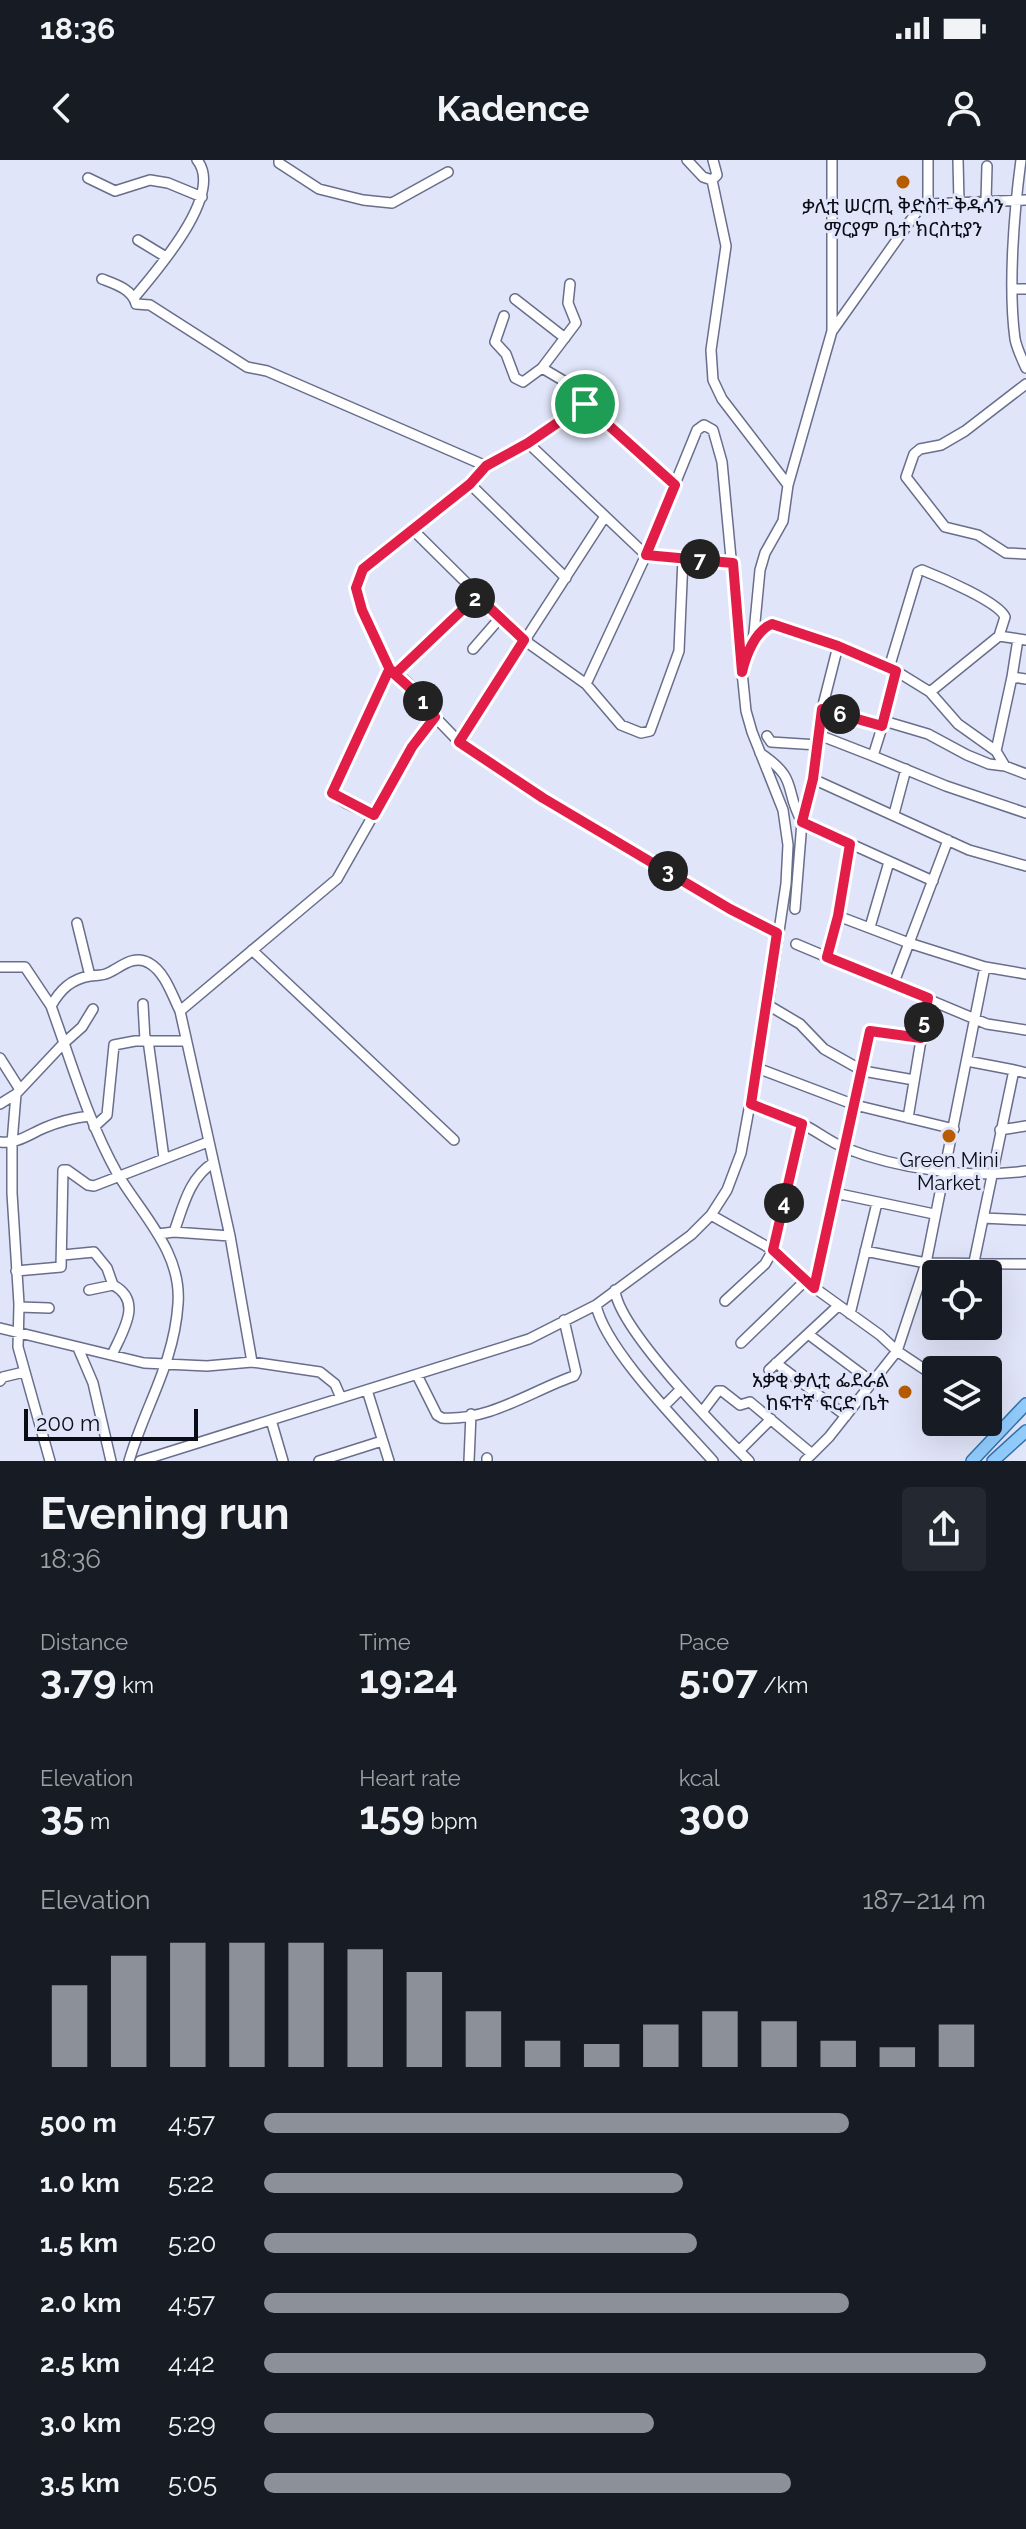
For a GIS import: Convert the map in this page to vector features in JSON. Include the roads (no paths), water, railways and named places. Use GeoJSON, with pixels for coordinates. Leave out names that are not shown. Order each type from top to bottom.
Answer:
{"type":"FeatureCollection","features":[{"type":"Feature","properties":{"kind":"main road"},"geometry":{"type":"LineString","coordinates":[[1002,1430],[1026,1404]]}},
{"type":"Feature","properties":{"kind":"main road"},"geometry":{"type":"LineString","coordinates":[[993,1461],[1026,1431]]}},
{"type":"Feature","properties":{"kind":"main road"},"geometry":{"type":"LineString","coordinates":[[972,1461],[996,1436]]}},
{"type":"Feature","properties":{"kind":"street"},"geometry":{"type":"LineString","coordinates":[[134,298],[192,219],[202,197],[203,172],[197,160]]}},
{"type":"Feature","properties":{"kind":"street"},"geometry":{"type":"LineString","coordinates":[[279,160],[279,163],[319,189],[363,200],[392,203],[448,172]]}},
{"type":"Feature","properties":{"kind":"street"},"geometry":{"type":"LineString","coordinates":[[687,160],[703,177],[712,180]]}},
{"type":"Feature","properties":{"kind":"street"},"geometry":{"type":"LineString","coordinates":[[712,180],[717,175],[713,160]]}},
{"type":"Feature","properties":{"kind":"street"},"geometry":{"type":"LineString","coordinates":[[742,672],[753,643],[760,570],[765,553],[783,521],[788,485],[832,331],[832,160]]}},
{"type":"Feature","properties":{"kind":"street"},"geometry":{"type":"LineString","coordinates":[[928,160],[928,204]]}},
{"type":"Feature","properties":{"kind":"street"},"geometry":{"type":"LineString","coordinates":[[958,160],[959,202]]}},
{"type":"Feature","properties":{"kind":"street"},"geometry":{"type":"LineString","coordinates":[[1021,160],[1014,289],[1015,338],[1026,368]]}},
{"type":"Feature","properties":{"kind":"street"},"geometry":{"type":"LineString","coordinates":[[986,201],[987,166]]}},
{"type":"Feature","properties":{"kind":"street"},"geometry":{"type":"LineString","coordinates":[[88,178],[115,191],[146,181],[160,181],[202,197]]}},
{"type":"Feature","properties":{"kind":"street"},"geometry":{"type":"LineString","coordinates":[[712,180],[726,246],[711,350],[713,380],[722,399],[788,485]]}},
{"type":"Feature","properties":{"kind":"street"},"geometry":{"type":"LineString","coordinates":[[832,331],[914,213],[928,204],[1021,200]]}},
{"type":"Feature","properties":{"kind":"street"},"geometry":{"type":"LineString","coordinates":[[138,240],[166,257]]}},
{"type":"Feature","properties":{"kind":"street"},"geometry":{"type":"LineString","coordinates":[[102,279],[120,286],[134,298],[136,304],[150,305],[247,367],[267,371],[486,466]]}},
{"type":"Feature","properties":{"kind":"street"},"geometry":{"type":"LineString","coordinates":[[504,316],[495,342],[506,354],[515,378],[523,382],[542,368],[576,323],[568,303],[570,284]]}},
{"type":"Feature","properties":{"kind":"street"},"geometry":{"type":"LineString","coordinates":[[1014,289],[1026,289]]}},
{"type":"Feature","properties":{"kind":"street"},"geometry":{"type":"LineString","coordinates":[[515,299],[565,338]]}},
{"type":"Feature","properties":{"kind":"street"},"geometry":{"type":"LineString","coordinates":[[1015,321],[1026,321]]}},
{"type":"Feature","properties":{"kind":"street"},"geometry":{"type":"LineString","coordinates":[[542,368],[586,394],[589,399],[528,443],[486,466],[470,484],[367,565],[356,588],[362,610],[393,671],[459,742],[543,798],[730,909],[777,933]]}},
{"type":"Feature","properties":{"kind":"street"},"geometry":{"type":"LineString","coordinates":[[1026,384],[965,431],[941,445],[920,449],[911,459],[906,477],[945,527],[978,535],[1006,553],[1026,554]]}},
{"type":"Feature","properties":{"kind":"street"},"geometry":{"type":"LineString","coordinates":[[585,404],[675,485]]}},
{"type":"Feature","properties":{"kind":"street"},"geometry":{"type":"LineString","coordinates":[[140,1461],[529,1339],[596,1305],[691,1235],[711,1215],[735,1171],[751,1104],[786,884],[788,845],[777,791],[746,711],[722,462],[716,438],[709,426],[704,425],[697,430],[646,555],[586,684]]}},
{"type":"Feature","properties":{"kind":"street"},"geometry":{"type":"LineString","coordinates":[[528,443],[646,555],[733,563]]}},
{"type":"Feature","properties":{"kind":"street"},"geometry":{"type":"LineString","coordinates":[[470,484],[566,578]]}},
{"type":"Feature","properties":{"kind":"street"},"geometry":{"type":"LineString","coordinates":[[459,742],[604,518]]}},
{"type":"Feature","properties":{"kind":"street"},"geometry":{"type":"LineString","coordinates":[[412,529],[524,640],[586,684],[621,725],[641,733],[650,731],[679,651],[683,558]]}},
{"type":"Feature","properties":{"kind":"street"},"geometry":{"type":"LineString","coordinates":[[873,756],[883,724],[892,670],[920,570],[971,593],[1003,611],[1005,617],[999,636],[930,692]]}},
{"type":"Feature","properties":{"kind":"street"},"geometry":{"type":"LineString","coordinates":[[374,815],[342,800],[332,791],[393,671],[477,596]]}},
{"type":"Feature","properties":{"kind":"street"},"geometry":{"type":"LineString","coordinates":[[473,649],[500,618]]}},
{"type":"Feature","properties":{"kind":"street"},"geometry":{"type":"LineString","coordinates":[[753,643],[764,628],[772,624],[838,646],[892,670],[930,692],[958,724],[996,751],[1005,766]]}},
{"type":"Feature","properties":{"kind":"street"},"geometry":{"type":"LineString","coordinates":[[996,751],[1022,639],[999,636]]}},
{"type":"Feature","properties":{"kind":"street"},"geometry":{"type":"LineString","coordinates":[[795,909],[802,822],[813,779],[822,709],[838,646]]}},
{"type":"Feature","properties":{"kind":"street"},"geometry":{"type":"LineString","coordinates":[[1012,677],[1026,679]]}},
{"type":"Feature","properties":{"kind":"street"},"geometry":{"type":"LineString","coordinates":[[822,709],[928,734],[978,760],[1026,774]]}},
{"type":"Feature","properties":{"kind":"street"},"geometry":{"type":"LineString","coordinates":[[180,1011],[337,879],[412,747],[435,717]]}},
{"type":"Feature","properties":{"kind":"street"},"geometry":{"type":"LineString","coordinates":[[767,736],[771,742],[777,743],[818,740],[873,756],[959,792],[1026,813]]}},
{"type":"Feature","properties":{"kind":"street"},"geometry":{"type":"LineString","coordinates":[[771,761],[777,743]]}},
{"type":"Feature","properties":{"kind":"street"},"geometry":{"type":"LineString","coordinates":[[760,753],[788,777],[802,822],[933,881]]}},
{"type":"Feature","properties":{"kind":"street"},"geometry":{"type":"LineString","coordinates":[[894,814],[906,769]]}},
{"type":"Feature","properties":{"kind":"street"},"geometry":{"type":"LineString","coordinates":[[813,779],[948,840],[993,858],[1026,866]]}},
{"type":"Feature","properties":{"kind":"street"},"geometry":{"type":"LineString","coordinates":[[893,985],[948,840]]}},
{"type":"Feature","properties":{"kind":"street"},"geometry":{"type":"LineString","coordinates":[[827,957],[838,916],[850,844]]}},
{"type":"Feature","properties":{"kind":"street"},"geometry":{"type":"LineString","coordinates":[[870,927],[889,862]]}},
{"type":"Feature","properties":{"kind":"street"},"geometry":{"type":"LineString","coordinates":[[838,916],[985,967],[1026,974]]}},
{"type":"Feature","properties":{"kind":"street"},"geometry":{"type":"LineString","coordinates":[[77,923],[90,976]]}},
{"type":"Feature","properties":{"kind":"street"},"geometry":{"type":"LineString","coordinates":[[796,944],[987,1024],[1026,1030]]}},
{"type":"Feature","properties":{"kind":"street"},"geometry":{"type":"LineString","coordinates":[[252,950],[454,1140]]}},
{"type":"Feature","properties":{"kind":"street"},"geometry":{"type":"LineString","coordinates":[[51,1006],[62,989],[75,981],[106,974],[129,961],[149,963],[162,975],[180,1011],[230,1236],[252,1362]]}},
{"type":"Feature","properties":{"kind":"street"},"geometry":{"type":"LineString","coordinates":[[0,967],[25,967],[51,1006],[94,1127],[118,1174],[158,1234],[176,1271],[177,1316],[167,1366],[129,1461]]}},
{"type":"Feature","properties":{"kind":"street"},"geometry":{"type":"LineString","coordinates":[[926,1260],[985,967]]}},
{"type":"Feature","properties":{"kind":"street"},"geometry":{"type":"LineString","coordinates":[[908,1118],[928,998]]}},
{"type":"Feature","properties":{"kind":"street"},"geometry":{"type":"LineString","coordinates":[[143,1004],[164,1158]]}},
{"type":"Feature","properties":{"kind":"street"},"geometry":{"type":"LineString","coordinates":[[768,1005],[800,1024],[824,1049],[863,1071],[914,1080]]}},
{"type":"Feature","properties":{"kind":"street"},"geometry":{"type":"LineString","coordinates":[[0,1104],[82,1027],[93,1009]]}},
{"type":"Feature","properties":{"kind":"street"},"geometry":{"type":"LineString","coordinates":[[814,1288],[870,1031],[921,1038]]}},
{"type":"Feature","properties":{"kind":"street"},"geometry":{"type":"LineString","coordinates":[[94,1127],[107,1115],[114,1045],[147,1040],[186,1041]]}},
{"type":"Feature","properties":{"kind":"street"},"geometry":{"type":"LineString","coordinates":[[0,1058],[17,1091],[12,1143],[12,1214],[18,1332],[24,1372],[50,1461]]}},
{"type":"Feature","properties":{"kind":"street"},"geometry":{"type":"LineString","coordinates":[[967,1061],[1026,1073]]}},
{"type":"Feature","properties":{"kind":"street"},"geometry":{"type":"LineString","coordinates":[[757,1068],[855,1105],[954,1129]]}},
{"type":"Feature","properties":{"kind":"street"},"geometry":{"type":"LineString","coordinates":[[974,1260],[1014,1070]]}},
{"type":"Feature","properties":{"kind":"street"},"geometry":{"type":"LineString","coordinates":[[751,1104],[802,1124],[844,1148],[944,1172],[992,1176],[1026,1171]]}},
{"type":"Feature","properties":{"kind":"street"},"geometry":{"type":"LineString","coordinates":[[0,1142],[12,1143],[45,1127],[89,1116]]}},
{"type":"Feature","properties":{"kind":"street"},"geometry":{"type":"LineString","coordinates":[[725,1301],[765,1264],[773,1250],[802,1124]]}},
{"type":"Feature","properties":{"kind":"street"},"geometry":{"type":"LineString","coordinates":[[1000,1130],[1026,1126]]}},
{"type":"Feature","properties":{"kind":"street"},"geometry":{"type":"LineString","coordinates":[[16,1271],[59,1268],[63,1262],[62,1172],[67,1170],[91,1186],[208,1142]]}},
{"type":"Feature","properties":{"kind":"street"},"geometry":{"type":"LineString","coordinates":[[174,1232],[187,1195],[200,1172],[213,1163]]}},
{"type":"Feature","properties":{"kind":"street"},"geometry":{"type":"LineString","coordinates":[[835,1193],[934,1214]]}},
{"type":"Feature","properties":{"kind":"street"},"geometry":{"type":"LineString","coordinates":[[850,1314],[877,1203]]}},
{"type":"Feature","properties":{"kind":"street"},"geometry":{"type":"LineString","coordinates":[[0,1218],[12,1214]]}},
{"type":"Feature","properties":{"kind":"street"},"geometry":{"type":"LineString","coordinates":[[711,1215],[773,1250],[805,1281],[922,1368]]}},
{"type":"Feature","properties":{"kind":"street"},"geometry":{"type":"LineString","coordinates":[[983,1218],[1026,1220]]}},
{"type":"Feature","properties":{"kind":"street"},"geometry":{"type":"LineString","coordinates":[[158,1234],[174,1232],[230,1236]]}},
{"type":"Feature","properties":{"kind":"street"},"geometry":{"type":"LineString","coordinates":[[865,1251],[922,1262]]}},
{"type":"Feature","properties":{"kind":"street"},"geometry":{"type":"LineString","coordinates":[[63,1255],[94,1252],[107,1268],[113,1285]]}},
{"type":"Feature","properties":{"kind":"street"},"geometry":{"type":"LineString","coordinates":[[1002,1263],[1026,1264]]}},
{"type":"Feature","properties":{"kind":"street"},"geometry":{"type":"LineString","coordinates":[[702,1412],[715,1394],[722,1391],[740,1405],[750,1402],[808,1458],[897,1351],[922,1275]]}},
{"type":"Feature","properties":{"kind":"street"},"geometry":{"type":"LineString","coordinates":[[741,1343],[805,1281]]}},
{"type":"Feature","properties":{"kind":"street"},"geometry":{"type":"LineString","coordinates":[[89,1290],[113,1285],[122,1289],[128,1299],[130,1312],[112,1355]]}},
{"type":"Feature","properties":{"kind":"street"},"geometry":{"type":"LineString","coordinates":[[615,1290],[617,1306],[681,1389],[749,1461]]}},
{"type":"Feature","properties":{"kind":"street"},"geometry":{"type":"LineString","coordinates":[[596,1305],[598,1318],[633,1370],[713,1461]]}},
{"type":"Feature","properties":{"kind":"street"},"geometry":{"type":"LineString","coordinates":[[838,1306],[772,1366],[846,1416]]}},
{"type":"Feature","properties":{"kind":"street"},"geometry":{"type":"LineString","coordinates":[[19,1307],[49,1308]]}},
{"type":"Feature","properties":{"kind":"street"},"geometry":{"type":"LineString","coordinates":[[417,1375],[437,1415],[449,1418],[514,1404],[540,1388],[574,1376],[576,1367],[564,1320]]}},
{"type":"Feature","properties":{"kind":"street"},"geometry":{"type":"LineString","coordinates":[[0,1328],[167,1366],[252,1362],[320,1372],[335,1384],[341,1398]]}},
{"type":"Feature","properties":{"kind":"street"},"geometry":{"type":"LineString","coordinates":[[808,1334],[871,1381]]}},
{"type":"Feature","properties":{"kind":"street"},"geometry":{"type":"LineString","coordinates":[[78,1348],[93,1383],[111,1461]]}},
{"type":"Feature","properties":{"kind":"street"},"geometry":{"type":"LineString","coordinates":[[0,1381],[3,1377],[24,1372]]}},
{"type":"Feature","properties":{"kind":"street"},"geometry":{"type":"LineString","coordinates":[[664,1406],[681,1389]]}},
{"type":"Feature","properties":{"kind":"street"},"geometry":{"type":"LineString","coordinates":[[367,1390],[389,1461]]}},
{"type":"Feature","properties":{"kind":"street"},"geometry":{"type":"LineString","coordinates":[[469,1461],[471,1414]]}},
{"type":"Feature","properties":{"kind":"street"},"geometry":{"type":"LineString","coordinates":[[739,1451],[771,1419]]}},
{"type":"Feature","properties":{"kind":"street"},"geometry":{"type":"LineString","coordinates":[[271,1420],[283,1461]]}},
{"type":"Feature","properties":{"kind":"street"},"geometry":{"type":"LineString","coordinates":[[319,1461],[382,1441]]}},
{"type":"Feature","properties":{"kind":"place","name":"ቃሊቲ ሠርጢ ቅድስተ ቅዱሳን ማርያም ቤተ ክርስቲያን"},"geometry":{"type":"Point","coordinates":[903,182]}},
{"type":"Feature","properties":{"kind":"place","name":"Green Mini Market"},"geometry":{"type":"Point","coordinates":[949,1136]}},
{"type":"Feature","properties":{"kind":"place","name":"አቃቂ ቃሊቲ ፌደራል ከፍተኛ ፍርድ ቤት"},"geometry":{"type":"Point","coordinates":[905,1392]}}]}
